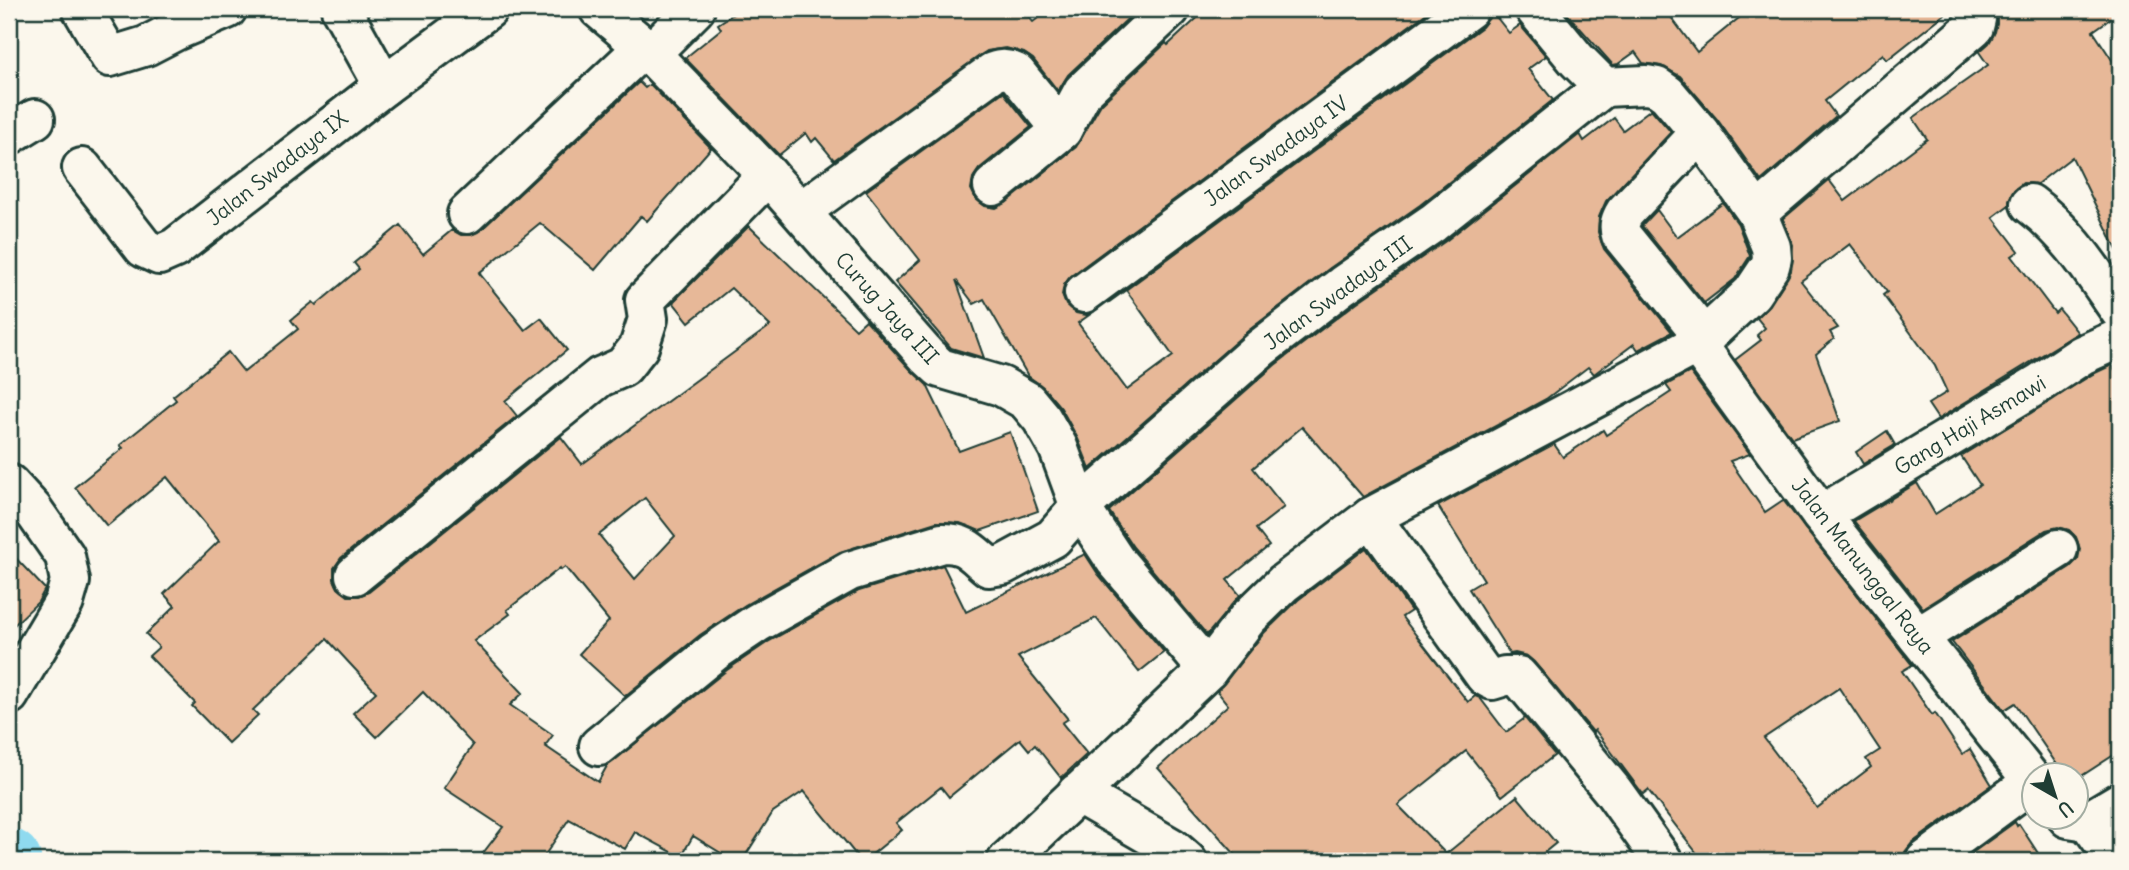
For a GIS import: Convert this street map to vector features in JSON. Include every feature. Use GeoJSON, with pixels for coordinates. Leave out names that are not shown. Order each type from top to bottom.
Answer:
{"type":"FeatureCollection","features":[{"type":"Feature","properties":{"kind":"street"},"geometry":{"type":"LineString","coordinates":[[82,9],[110,57],[146,46],[227,9]]}},
{"type":"Feature","properties":{"kind":"street"},"geometry":{"type":"LineString","coordinates":[[341,9],[384,86]]}},
{"type":"Feature","properties":{"kind":"street","name":"Jalan Swadaya IX"},"geometry":{"type":"LineString","coordinates":[[82,168],[144,248],[159,255],[175,248],[488,9]]}},
{"type":"Feature","properties":{"kind":"street","name":"Curug Jaya III"},"geometry":{"type":"LineString","coordinates":[[599,9],[647,50],[768,175],[911,340],[940,368],[1001,386],[1027,401],[1042,419],[1058,447],[1080,507],[1115,559],[1208,670]]}},
{"type":"Feature","properties":{"kind":"street"},"geometry":{"type":"LineString","coordinates":[[467,214],[695,9]]}},
{"type":"Feature","properties":{"kind":"street"},"geometry":{"type":"LineString","coordinates":[[993,186],[1062,130],[1083,91],[1170,9]]}},
{"type":"Feature","properties":{"kind":"street","name":"Jalan Swadaya IV"},"geometry":{"type":"LineString","coordinates":[[1084,293],[1469,9]]}},
{"type":"Feature","properties":{"kind":"street"},"geometry":{"type":"LineString","coordinates":[[1007,861],[1208,670],[1248,618],[1284,583],[1371,517],[1700,340],[1752,293],[1770,266],[1771,247],[1757,213],[1700,133],[1667,94],[1657,87],[1646,85],[1604,87],[1577,60],[1535,9]]}},
{"type":"Feature","properties":{"kind":"street"},"geometry":{"type":"LineString","coordinates":[[1757,213],[1974,27],[1976,19],[1973,9]]}},
{"type":"Feature","properties":{"kind":"street"},"geometry":{"type":"LineString","coordinates":[[801,211],[1000,69],[1009,69],[1016,73],[1062,130]]}},
{"type":"Feature","properties":{"kind":"street","name":"Jalan Swadaya III"},"geometry":{"type":"LineString","coordinates":[[598,746],[722,646],[830,580],[850,571],[942,543],[962,544],[989,567],[994,568],[1054,538],[1080,507],[1261,348],[1343,285],[1433,223],[1604,87]]}},
{"type":"Feature","properties":{"kind":"street","name":"Jalan Manunggal Raya"},"geometry":{"type":"LineString","coordinates":[[1700,133],[1625,212],[1620,221],[1621,235],[1700,340],[1821,515],[2021,767]]}},
{"type":"Feature","properties":{"kind":"street"},"geometry":{"type":"LineString","coordinates":[[355,575],[600,377],[623,367],[639,347],[648,319],[645,300],[768,175]]}},
{"type":"Feature","properties":{"kind":"street"},"geometry":{"type":"LineString","coordinates":[[2030,204],[2068,238],[2120,311]]}},
{"type":"Feature","properties":{"kind":"street","name":"Gang Haji Asmawi"},"geometry":{"type":"LineString","coordinates":[[1821,515],[2082,355],[2120,338]]}},
{"type":"Feature","properties":{"kind":"street"},"geometry":{"type":"LineString","coordinates":[[9,484],[33,510],[65,555],[70,581],[64,602],[9,695]]}},
{"type":"Feature","properties":{"kind":"street"},"geometry":{"type":"LineString","coordinates":[[1371,517],[1485,676],[1492,680],[1518,676],[1613,791],[1663,861]]}},
{"type":"Feature","properties":{"kind":"street"},"geometry":{"type":"LineString","coordinates":[[1918,637],[2058,549]]}},
{"type":"Feature","properties":{"kind":"street"},"geometry":{"type":"LineString","coordinates":[[1925,861],[2021,792]]}},
{"type":"Feature","properties":{"kind":"street"},"geometry":{"type":"LineString","coordinates":[[1077,793],[1172,848],[1187,861]]}},
{"type":"Feature","properties":{"kind":"street"},"geometry":{"type":"LineString","coordinates":[[2092,813],[2116,861]]}},
{"type":"Feature","properties":{"kind":"building"},"geometry":{"type":"Polygon","coordinates":[[[741,9],[1022,9],[1033,22],[1050,9],[1138,9],[1068,75],[1058,91],[1033,59],[1024,53],[1006,48],[987,51],[834,160],[816,138],[812,142],[806,133],[779,155],[685,58],[721,29],[718,24],[741,9]]]}},
{"type":"Feature","properties":{"kind":"building"},"geometry":{"type":"Polygon","coordinates":[[[1207,9],[1432,9],[1071,276],[1064,285],[1062,295],[1066,305],[1076,313],[1086,315],[1095,311],[1078,323],[1127,390],[1173,356],[1126,290],[1108,303],[1482,27],[1489,18],[1490,9],[1509,33],[1520,25],[1546,56],[1528,69],[1553,100],[1420,205],[1330,268],[1248,331],[1090,469],[1061,408],[1043,387],[1028,376],[984,299],[974,304],[956,280],[984,358],[951,348],[895,282],[920,260],[866,191],[1003,92],[1031,127],[979,169],[973,178],[971,189],[976,199],[985,206],[996,208],[1006,203],[1076,147],[1101,104],[1207,9]]]}},
{"type":"Feature","properties":{"kind":"building"},"geometry":{"type":"Polygon","coordinates":[[[1563,9],[1665,9],[1697,52],[1750,9],[1952,9],[1952,13],[1950,10],[1887,60],[1883,54],[1825,101],[1836,116],[1761,181],[1717,119],[1680,76],[1661,66],[1643,63],[1635,52],[1613,65],[1563,9]]]}},
{"type":"Feature","properties":{"kind":"building"},"geometry":{"type":"Polygon","coordinates":[[[1996,9],[2120,9],[2120,12],[2093,31],[2120,72],[2120,256],[2072,157],[2037,184],[2023,183],[2014,190],[2009,205],[1993,217],[2019,251],[2012,256],[2055,313],[2059,309],[2078,333],[1938,419],[1928,404],[1947,392],[1935,366],[1883,295],[1887,292],[1850,244],[1801,281],[1838,328],[1830,332],[1834,339],[1816,354],[1840,421],[1792,438],[1735,360],[1761,340],[1757,335],[1765,328],[1757,318],[1770,305],[1791,271],[1793,245],[1783,219],[1829,180],[1845,201],[1927,139],[1913,118],[1988,65],[1979,52],[1989,43],[1995,32],[1996,9]]]}},
{"type":"Feature","properties":{"kind":"building"},"geometry":{"type":"Polygon","coordinates":[[[639,82],[645,88],[650,84],[711,148],[647,221],[641,216],[595,270],[540,223],[479,273],[525,330],[541,318],[567,350],[505,401],[517,416],[341,558],[334,568],[334,579],[338,588],[348,596],[369,592],[561,437],[582,464],[770,326],[731,288],[689,322],[673,302],[749,226],[856,329],[866,320],[927,385],[959,451],[1010,432],[1038,511],[980,531],[960,523],[936,522],[840,552],[745,605],[700,635],[625,696],[579,654],[609,621],[565,567],[561,570],[560,568],[507,610],[510,614],[474,641],[523,693],[510,705],[553,735],[545,746],[598,782],[607,766],[727,670],[768,642],[859,591],[943,565],[966,612],[1085,554],[1098,574],[1164,652],[1139,672],[1096,618],[1018,657],[1068,719],[1062,723],[1087,754],[1061,778],[1035,745],[1029,750],[1020,739],[949,797],[941,787],[896,823],[902,830],[864,861],[861,861],[804,791],[773,812],[742,861],[734,861],[693,836],[681,857],[635,832],[625,849],[569,819],[541,861],[477,861],[503,827],[444,788],[473,745],[423,692],[377,737],[353,713],[376,692],[327,639],[253,710],[258,715],[228,743],[192,706],[195,703],[149,656],[159,647],[146,634],[175,606],[164,594],[219,541],[167,477],[107,526],[75,487],[123,448],[120,445],[176,400],[173,396],[228,352],[244,372],[298,329],[291,320],[313,302],[316,305],[359,269],[354,263],[400,225],[423,254],[452,230],[461,235],[471,235],[481,230],[639,82]],[[645,498],[599,535],[635,579],[675,536],[645,498]]]}},
{"type":"Feature","properties":{"kind":"building"},"geometry":{"type":"Polygon","coordinates":[[[1651,109],[1671,132],[1606,201],[1599,217],[1598,232],[1604,249],[1672,332],[1638,350],[1634,344],[1594,374],[1588,367],[1546,399],[1363,497],[1302,427],[1253,468],[1284,507],[1256,529],[1269,546],[1227,580],[1240,595],[1207,635],[1133,547],[1109,511],[1275,365],[1356,303],[1447,240],[1580,134],[1584,141],[1614,118],[1623,130],[1651,109]]]}},
{"type":"Feature","properties":{"kind":"building"},"geometry":{"type":"Polygon","coordinates":[[[1723,203],[1738,224],[1750,256],[1735,279],[1704,303],[1642,226],[1657,210],[1677,237],[1723,203]]]}},
{"type":"Feature","properties":{"kind":"building"},"geometry":{"type":"Polygon","coordinates":[[[2112,365],[2120,379],[2120,751],[2090,770],[2090,762],[2055,762],[2015,703],[2004,710],[1952,642],[2070,567],[2078,559],[2080,549],[2076,537],[2069,530],[2058,527],[2046,530],[1923,608],[1854,521],[1917,483],[1935,514],[1980,485],[1961,456],[2112,365]]]}},
{"type":"Feature","properties":{"kind":"building"},"geometry":{"type":"Polygon","coordinates":[[[1690,372],[1750,454],[1730,461],[1765,512],[1783,500],[1912,665],[1902,671],[1932,715],[1935,713],[1962,754],[1970,749],[1992,785],[1912,843],[1905,852],[1904,861],[1703,861],[1648,790],[1643,794],[1595,730],[1593,732],[1534,662],[1527,656],[1510,654],[1469,589],[1484,580],[1438,506],[1554,444],[1563,457],[1603,430],[1606,435],[1671,392],[1666,385],[1690,372]],[[1839,688],[1764,738],[1817,808],[1871,767],[1866,759],[1880,750],[1839,688]]]}},
{"type":"Feature","properties":{"kind":"building"},"geometry":{"type":"Polygon","coordinates":[[[1887,431],[1895,445],[1863,464],[1856,452],[1887,431]]]}},
{"type":"Feature","properties":{"kind":"building"},"geometry":{"type":"Polygon","coordinates":[[[1366,548],[1411,611],[1402,617],[1468,702],[1475,696],[1480,698],[1506,732],[1525,718],[1555,755],[1502,796],[1466,751],[1398,805],[1446,854],[1517,796],[1556,843],[1534,861],[1241,861],[1158,768],[1228,705],[1217,691],[1264,633],[1298,600],[1366,548]]]}},
{"type":"Feature","properties":{"kind":"building"},"geometry":{"type":"Polygon","coordinates":[[[9,551],[45,589],[38,602],[9,630],[9,551]]]}},
{"type":"Feature","properties":{"kind":"building"},"geometry":{"type":"Polygon","coordinates":[[[2015,822],[2043,861],[1961,861],[2015,822]]]}}]}
